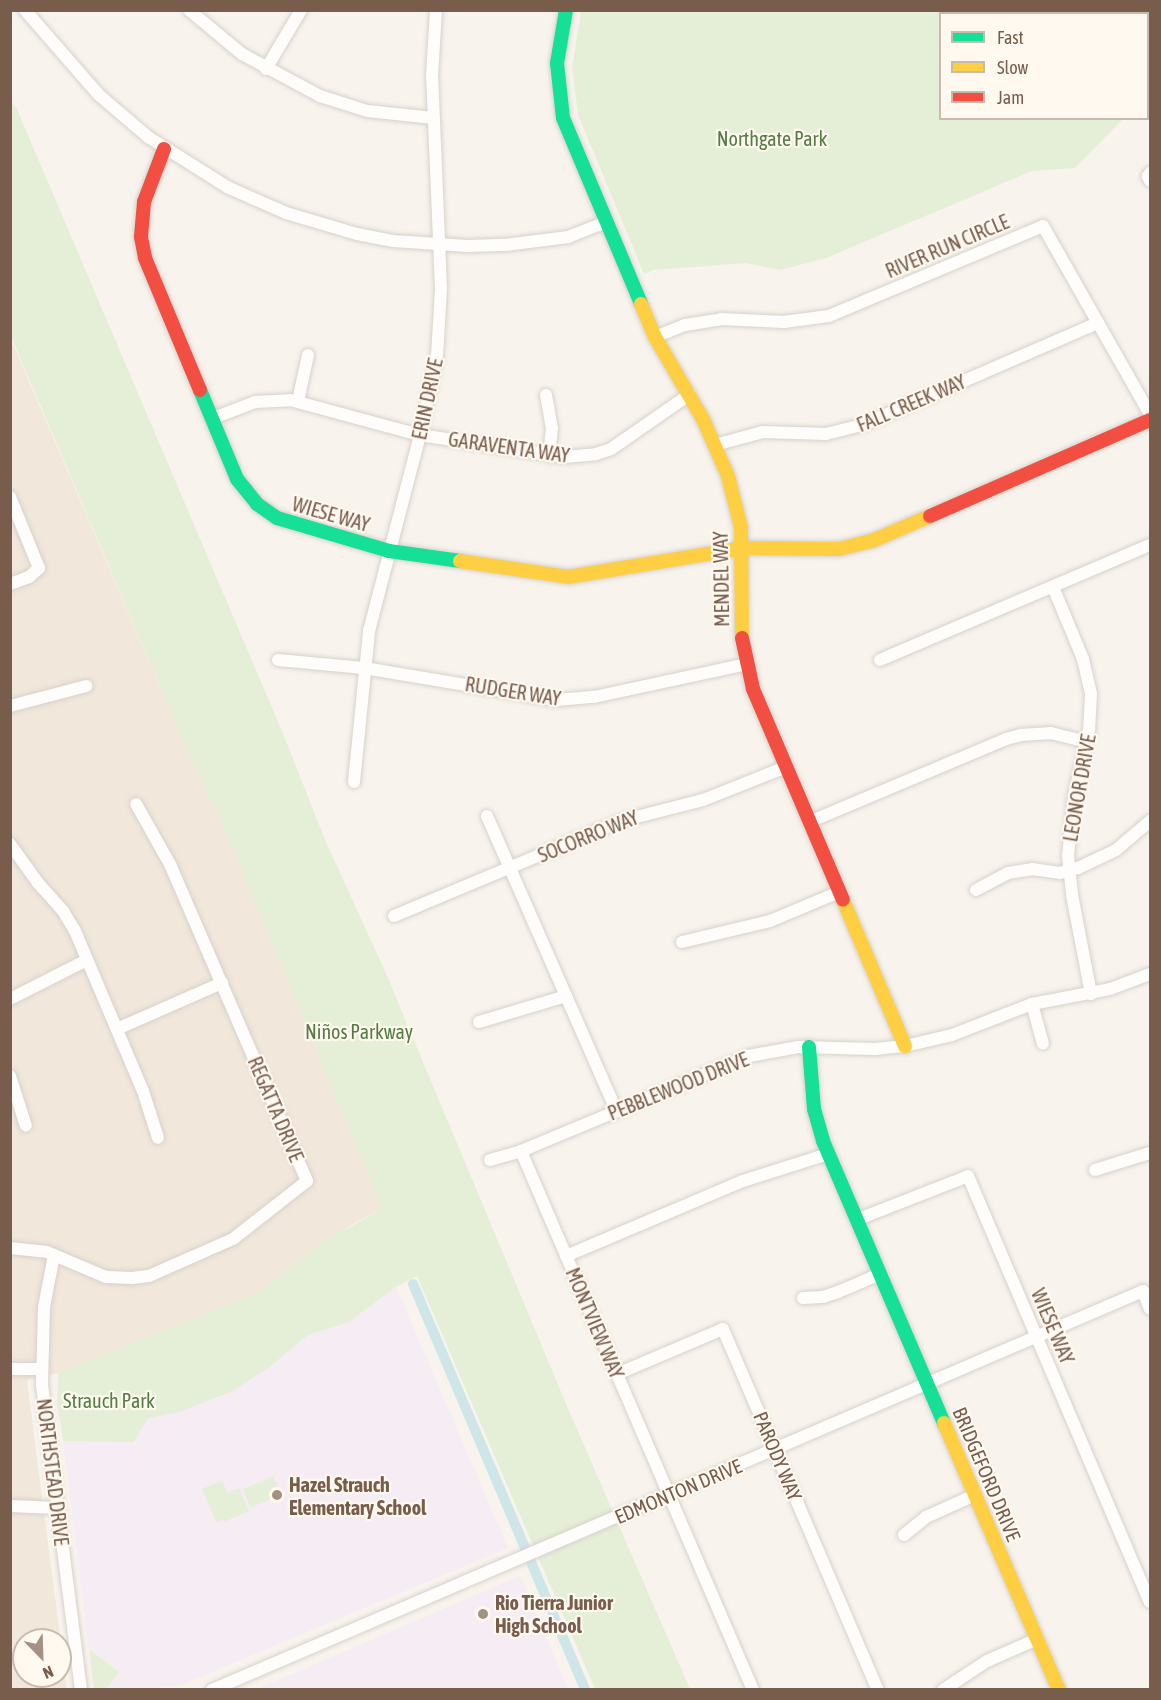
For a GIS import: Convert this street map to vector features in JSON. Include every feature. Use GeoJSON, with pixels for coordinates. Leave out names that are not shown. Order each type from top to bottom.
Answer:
{"type":"FeatureCollection","features":[{"type":"Feature","properties":{"kind":"street"},"geometry":{"type":"LineString","coordinates":[[25,10],[99,95],[164,149],[227,187],[286,213],[357,234],[439,245],[505,245],[542,241],[568,237],[606,222]]}},
{"type":"Feature","properties":{"kind":"street"},"geometry":{"type":"LineString","coordinates":[[189,10],[227,42],[266,69],[341,104],[393,115],[434,118]]}},
{"type":"Feature","properties":{"kind":"street"},"geometry":{"type":"LineString","coordinates":[[266,69],[302,10]]}},
{"type":"Feature","properties":{"kind":"street","name":"ERIN DRIVE"},"geometry":{"type":"LineString","coordinates":[[354,782],[369,631],[420,435],[438,345],[439,245],[432,51],[436,10]]}},
{"type":"Feature","properties":{"kind":"street","name":"MENDEL WAY"},"geometry":{"type":"LineString","coordinates":[[566,10],[557,63],[559,100],[569,136],[655,337],[690,394],[734,493],[743,548],[740,610],[746,664],[753,689],[905,1046]]}},
{"type":"Feature","properties":{"kind":"street","name":"WIESE WAY"},"geometry":{"type":"LineString","coordinates":[[164,149],[152,175],[144,202],[141,237],[145,258],[237,479],[257,504],[270,514],[292,524],[389,551],[568,576],[743,548]]}},
{"type":"Feature","properties":{"kind":"street"},"geometry":{"type":"LineString","coordinates":[[1150,173],[1148,176],[1150,182]]}},
{"type":"Feature","properties":{"kind":"street","name":"RIVER RUN CIRCLE"},"geometry":{"type":"LineString","coordinates":[[655,337],[685,326],[721,319],[784,322],[829,316],[1043,226],[1150,414]]}},
{"type":"Feature","properties":{"kind":"street","name":"FALL CREEK WAY"},"geometry":{"type":"LineString","coordinates":[[715,446],[763,432],[807,434],[844,431],[1098,323]]}},
{"type":"Feature","properties":{"kind":"street"},"geometry":{"type":"LineString","coordinates":[[298,401],[308,355]]}},
{"type":"Feature","properties":{"kind":"street","name":"GARAVENTA WAY"},"geometry":{"type":"LineString","coordinates":[[211,420],[255,402],[298,401],[420,435],[549,456],[580,456],[625,442],[690,394]]}},
{"type":"Feature","properties":{"kind":"street"},"geometry":{"type":"LineString","coordinates":[[546,395],[552,428],[549,456]]}},
{"type":"Feature","properties":{"kind":"street"},"geometry":{"type":"LineString","coordinates":[[743,548],[822,551],[855,546],[1150,420]]}},
{"type":"Feature","properties":{"kind":"street"},"geometry":{"type":"LineString","coordinates":[[10,497],[39,568],[29,577],[10,584]]}},
{"type":"Feature","properties":{"kind":"street"},"geometry":{"type":"LineString","coordinates":[[880,660],[1150,545]]}},
{"type":"Feature","properties":{"kind":"street","name":"LEONOR DRIVE"},"geometry":{"type":"LineString","coordinates":[[1053,587],[1083,659],[1089,680],[1091,716],[1069,826],[1069,870],[1091,994]]}},
{"type":"Feature","properties":{"kind":"street","name":"RUDGER WAY"},"geometry":{"type":"LineString","coordinates":[[278,660],[364,668],[556,700],[594,697],[746,664]]}},
{"type":"Feature","properties":{"kind":"street"},"geometry":{"type":"LineString","coordinates":[[10,706],[86,686]]}},
{"type":"Feature","properties":{"kind":"street"},"geometry":{"type":"LineString","coordinates":[[809,822],[1006,739],[1021,735],[1051,733],[1086,742]]}},
{"type":"Feature","properties":{"kind":"street","name":"SOCORRO WAY"},"geometry":{"type":"LineString","coordinates":[[394,916],[621,821],[710,798],[786,768]]}},
{"type":"Feature","properties":{"kind":"street","name":"REGATTA DRIVE"},"geometry":{"type":"LineString","coordinates":[[10,1248],[32,1249],[54,1255],[81,1269],[106,1277],[149,1276],[233,1239],[307,1180],[171,866],[136,804]]}},
{"type":"Feature","properties":{"kind":"street"},"geometry":{"type":"LineString","coordinates":[[486,816],[511,868],[616,1110]]}},
{"type":"Feature","properties":{"kind":"street"},"geometry":{"type":"LineString","coordinates":[[976,890],[1008,873],[1032,869],[1060,873],[1109,855],[1140,832],[1150,820]]}},
{"type":"Feature","properties":{"kind":"street"},"geometry":{"type":"LineString","coordinates":[[10,844],[38,883],[63,911],[87,960],[143,1091],[158,1138]]}},
{"type":"Feature","properties":{"kind":"street"},"geometry":{"type":"LineString","coordinates":[[682,942],[761,923],[839,892]]}},
{"type":"Feature","properties":{"kind":"street"},"geometry":{"type":"LineString","coordinates":[[10,999],[87,960]]}},
{"type":"Feature","properties":{"kind":"street","name":"PEBBLEWOOD DRIVE"},"geometry":{"type":"LineString","coordinates":[[490,1160],[521,1151],[749,1056],[809,1047],[856,1049],[905,1046],[952,1035],[1032,1004],[1091,994],[1150,974]]}},
{"type":"Feature","properties":{"kind":"street"},"geometry":{"type":"LineString","coordinates":[[117,1029],[222,983]]}},
{"type":"Feature","properties":{"kind":"street"},"geometry":{"type":"LineString","coordinates":[[479,1022],[566,996]]}},
{"type":"Feature","properties":{"kind":"street"},"geometry":{"type":"LineString","coordinates":[[1032,1004],[1043,1044]]}},
{"type":"Feature","properties":{"kind":"street","name":"BRIDGEFORD DRIVE"},"geometry":{"type":"LineString","coordinates":[[809,1047],[814,1109],[828,1154],[1059,1689]]}},
{"type":"Feature","properties":{"kind":"street"},"geometry":{"type":"LineString","coordinates":[[10,1076],[26,1126]]}},
{"type":"Feature","properties":{"kind":"street","name":"MONTVIEW WAY"},"geometry":{"type":"LineString","coordinates":[[521,1151],[671,1494],[753,1689]]}},
{"type":"Feature","properties":{"kind":"street"},"geometry":{"type":"LineString","coordinates":[[1095,1170],[1150,1153]]}},
{"type":"Feature","properties":{"kind":"street"},"geometry":{"type":"LineString","coordinates":[[566,1256],[742,1181],[828,1154]]}},
{"type":"Feature","properties":{"kind":"street","name":"WIESE WAY"},"geometry":{"type":"LineString","coordinates":[[856,1220],[968,1176],[1150,1602]]}},
{"type":"Feature","properties":{"kind":"street","name":"NORTHSTEAD DRIVE"},"geometry":{"type":"LineString","coordinates":[[54,1255],[44,1307],[41,1369],[81,1689]]}},
{"type":"Feature","properties":{"kind":"street"},"geometry":{"type":"LineString","coordinates":[[803,1298],[823,1297],[880,1274]]}},
{"type":"Feature","properties":{"kind":"street","name":"EDMONTON DRIVE"},"geometry":{"type":"LineString","coordinates":[[212,1689],[1143,1291],[1150,1309]]}},
{"type":"Feature","properties":{"kind":"street","name":"PARODY WAY"},"geometry":{"type":"LineString","coordinates":[[617,1374],[723,1329],[878,1689]]}},
{"type":"Feature","properties":{"kind":"street"},"geometry":{"type":"LineString","coordinates":[[10,1368],[41,1369]]}},
{"type":"Feature","properties":{"kind":"street"},"geometry":{"type":"LineString","coordinates":[[904,1535],[926,1517],[975,1495]]}},
{"type":"Feature","properties":{"kind":"street"},"geometry":{"type":"LineString","coordinates":[[10,1506],[57,1508]]}},
{"type":"Feature","properties":{"kind":"street"},"geometry":{"type":"LineString","coordinates":[[943,1689],[987,1660],[1037,1639]]}},
{"type":"Feature","properties":{"kind":"shaded area"},"geometry":{"type":"Polygon","coordinates":[[[10,337],[189,754],[228,837],[382,1209],[351,1225],[257,1293],[69,1371],[27,1380],[59,1628],[12,1628],[12,1688],[67,1688],[67,1690],[10,1689],[10,337]]]}},
{"type":"Feature","properties":{"kind":"shaded area","name":"Hazel Strauch Elementary School"},"geometry":{"type":"Polygon","coordinates":[[[396,1287],[508,1548],[176,1687],[94,1689],[63,1441],[134,1441],[148,1417],[218,1398],[255,1377],[308,1335],[349,1322],[396,1287]]]}},
{"type":"Feature","properties":{"kind":"shaded area","name":"Rio Tierra Junior High School"},"geometry":{"type":"Polygon","coordinates":[[[520,1576],[568,1689],[255,1690],[520,1576]]]}},
{"type":"Feature","properties":{"kind":"green space","name":"Northgate Park"},"geometry":{"type":"Polygon","coordinates":[[[581,11],[1130,12],[939,12],[939,120],[1122,120],[1075,168],[1032,171],[826,258],[780,270],[746,263],[654,270],[644,274],[578,115],[572,68],[581,11]]]}},
{"type":"Feature","properties":{"kind":"green space","name":"Niños Parkway"},"geometry":{"type":"Polygon","coordinates":[[[10,101],[16,107],[282,731],[326,842],[385,971],[567,1406],[690,1689],[595,1689],[417,1276],[396,1287],[349,1322],[308,1335],[268,1368],[231,1392],[176,1413],[148,1418],[134,1442],[63,1441],[57,1404],[58,1373],[257,1293],[326,1240],[382,1209],[228,837],[189,754],[11,337],[10,101]]]}},
{"type":"Feature","properties":{"kind":"green space"},"geometry":{"type":"Polygon","coordinates":[[[273,1476],[281,1494],[251,1508],[243,1489],[273,1476]]]}},
{"type":"Feature","properties":{"kind":"green space"},"geometry":{"type":"Polygon","coordinates":[[[222,1481],[228,1493],[239,1488],[249,1511],[224,1522],[223,1520],[216,1522],[202,1489],[222,1481]]]}},
{"type":"Feature","properties":{"kind":"green space"},"geometry":{"type":"Polygon","coordinates":[[[89,1649],[119,1672],[106,1689],[94,1689],[89,1649]]]}},
{"type":"Feature","properties":{"kind":"waterway"},"geometry":{"type":"LineString","coordinates":[[413,1284],[585,1690]]}},
{"type":"Feature","properties":{"kind":"traffic: fast"},"geometry":{"type":"LineString","coordinates":[[566,10],[557,63],[563,118],[641,304]]}},
{"type":"Feature","properties":{"kind":"traffic: fast"},"geometry":{"type":"LineString","coordinates":[[200,390],[237,479],[257,504],[277,518],[389,551],[460,561]]}},
{"type":"Feature","properties":{"kind":"traffic: fast"},"geometry":{"type":"LineString","coordinates":[[809,1047],[814,1109],[823,1141],[944,1423]]}},
{"type":"Feature","properties":{"kind":"traffic: slow"},"geometry":{"type":"LineString","coordinates":[[641,304],[655,337],[703,419],[728,476],[741,527],[742,638]]}},
{"type":"Feature","properties":{"kind":"traffic: slow"},"geometry":{"type":"LineString","coordinates":[[460,561],[568,577],[743,548],[839,549],[872,541],[930,516]]}},
{"type":"Feature","properties":{"kind":"traffic: slow"},"geometry":{"type":"LineString","coordinates":[[843,900],[905,1046]]}},
{"type":"Feature","properties":{"kind":"traffic: slow"},"geometry":{"type":"LineString","coordinates":[[944,1423],[1059,1690]]}},
{"type":"Feature","properties":{"kind":"traffic: jam"},"geometry":{"type":"LineString","coordinates":[[164,149],[144,202],[141,237],[145,258],[200,390]]}},
{"type":"Feature","properties":{"kind":"traffic: jam"},"geometry":{"type":"LineString","coordinates":[[930,516],[1150,420]]}},
{"type":"Feature","properties":{"kind":"traffic: jam"},"geometry":{"type":"LineString","coordinates":[[742,638],[753,689],[843,900]]}},
{"type":"Feature","properties":{"kind":"place","name":"Hazel Strauch Elementary School"},"geometry":{"type":"Point","coordinates":[277,1495]}},
{"type":"Feature","properties":{"kind":"place","name":"Rio Tierra Junior High School"},"geometry":{"type":"Point","coordinates":[483,1614]}},
{"type":"Feature","properties":{"kind":"park label","name":"Strauch Park"},"geometry":{"type":"Point","coordinates":[109,1400]}}]}
